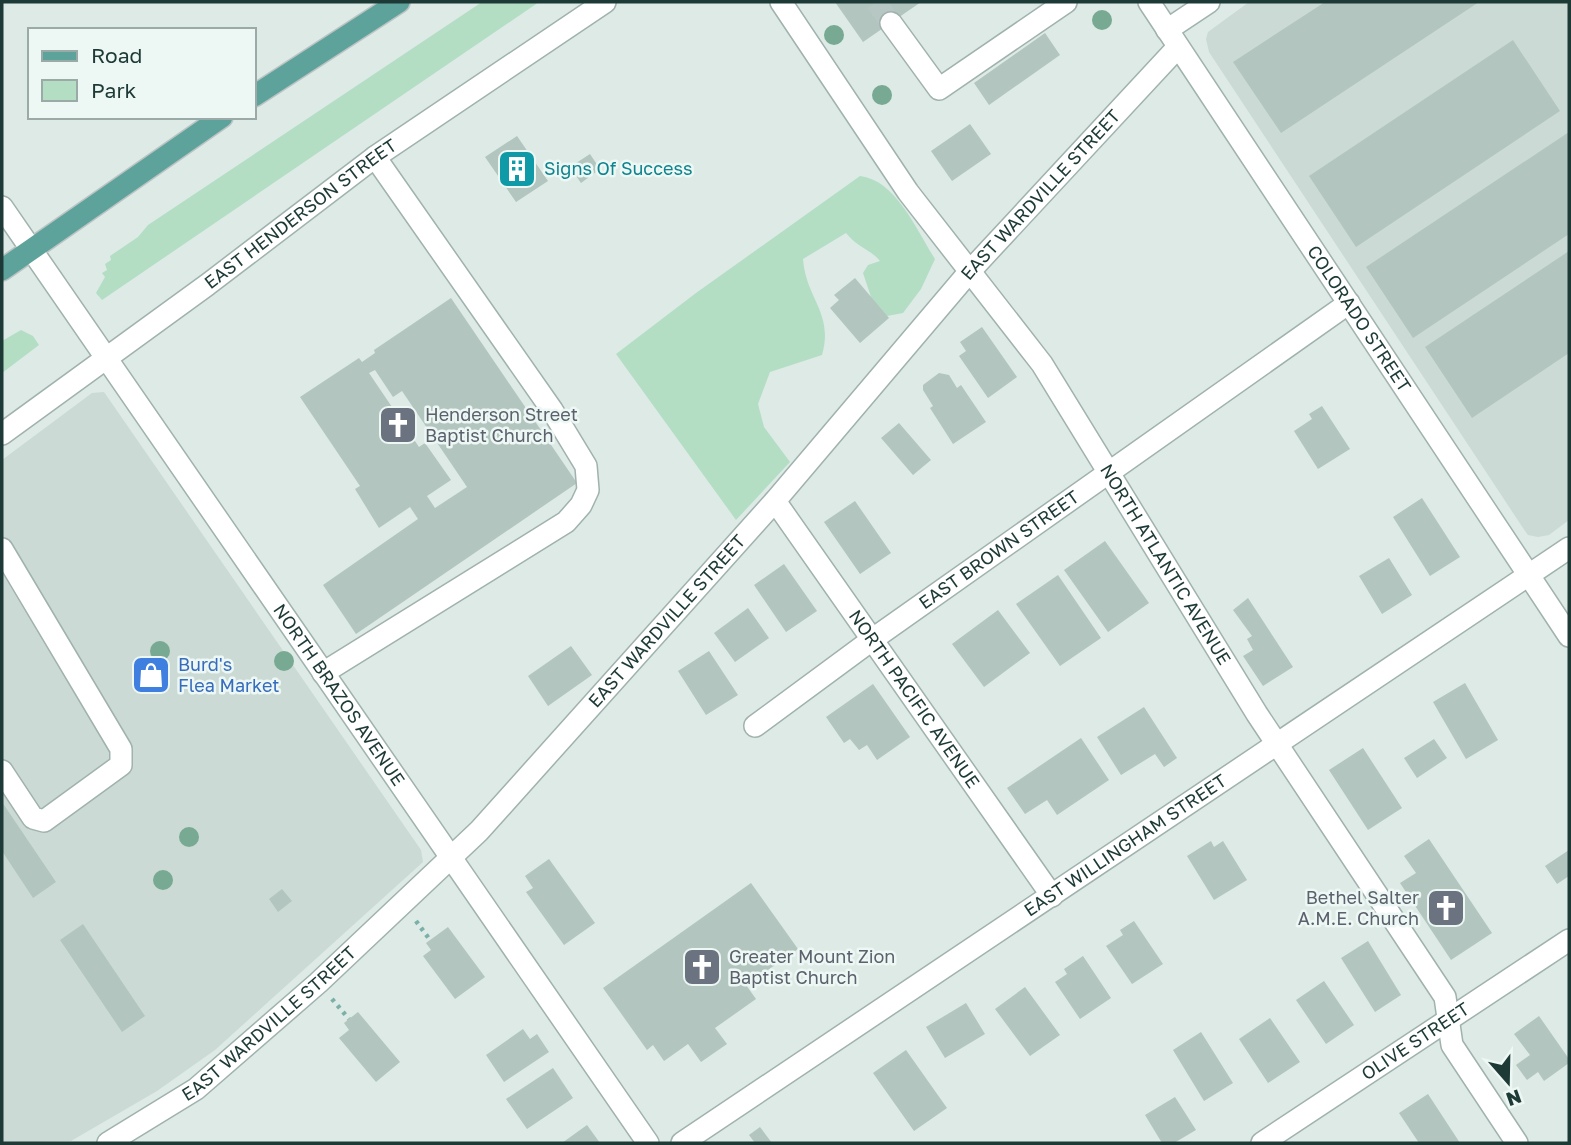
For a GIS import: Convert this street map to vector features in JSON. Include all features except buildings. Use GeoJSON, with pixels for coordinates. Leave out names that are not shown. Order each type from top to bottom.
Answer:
{"type":"FeatureCollection","features":[{"type":"Feature","properties":{"kind":"main road"},"geometry":{"type":"LineString","coordinates":[[256,95],[399,2]]}},
{"type":"Feature","properties":{"kind":"main road"},"geometry":{"type":"LineString","coordinates":[[2,270],[219,119]]}},
{"type":"Feature","properties":{"kind":"street","name":"EAST HENDERSON STREET"},"geometry":{"type":"LineString","coordinates":[[2,434],[207,285],[374,157],[605,2]]}},
{"type":"Feature","properties":{"kind":"street","name":"NORTH ATLANTIC AVENUE"},"geometry":{"type":"LineString","coordinates":[[781,2],[908,192],[1042,365],[1277,745],[1445,997],[1451,1045],[1517,1143]]}},
{"type":"Feature","properties":{"kind":"street"},"geometry":{"type":"LineString","coordinates":[[891,23],[939,89],[1066,2]]}},
{"type":"Feature","properties":{"kind":"street","name":"COLORADO STREET"},"geometry":{"type":"LineString","coordinates":[[1149,2],[1569,636]]}},
{"type":"Feature","properties":{"kind":"street","name":"EAST WARDVILLE STREET"},"geometry":{"type":"LineString","coordinates":[[108,1143],[196,1089],[318,983],[451,859],[775,501],[1172,38],[1209,2]]}},
{"type":"Feature","properties":{"kind":"street"},"geometry":{"type":"LineString","coordinates":[[323,673],[566,522],[581,505],[589,490],[586,466],[552,410],[374,157]]}},
{"type":"Feature","properties":{"kind":"street","name":"NORTH BRAZOS AVENUE"},"geometry":{"type":"LineString","coordinates":[[2,207],[648,1143]]}},
{"type":"Feature","properties":{"kind":"street","name":"EAST BROWN STREET"},"geometry":{"type":"LineString","coordinates":[[755,726],[873,639],[1349,303]]}},
{"type":"Feature","properties":{"kind":"street","name":"NORTH PACIFIC AVENUE"},"geometry":{"type":"LineString","coordinates":[[775,501],[1052,896]]}},
{"type":"Feature","properties":{"kind":"street","name":"EAST WILLINGHAM STREET"},"geometry":{"type":"LineString","coordinates":[[682,1143],[1569,548]]}},
{"type":"Feature","properties":{"kind":"street"},"geometry":{"type":"LineString","coordinates":[[2,550],[121,749],[121,765],[44,821],[33,818],[2,771]]}},
{"type":"Feature","properties":{"kind":"street","name":"OLIVE STREET"},"geometry":{"type":"LineString","coordinates":[[1262,1143],[1569,940]]}},
{"type":"Feature","properties":{"kind":"shaded area"},"geometry":{"type":"Polygon","coordinates":[[[1249,2],[1569,2],[1569,520],[1549,535],[1528,535],[1523,528],[1209,52],[1206,39],[1208,32],[1249,2]]]}},
{"type":"Feature","properties":{"kind":"shaded area","name":"Burd's Flea Market"},"geometry":{"type":"Polygon","coordinates":[[[104,392],[421,850],[423,862],[215,1050],[157,1091],[71,1141],[2,1143],[2,460],[92,393],[104,392]]]}},
{"type":"Feature","properties":{"kind":"green space"},"geometry":{"type":"Polygon","coordinates":[[[482,2],[539,2],[102,300],[96,293],[105,277],[102,273],[107,270],[105,264],[111,260],[110,256],[138,237],[148,225],[482,2]]]}},
{"type":"Feature","properties":{"kind":"green space"},"geometry":{"type":"Polygon","coordinates":[[[860,176],[873,180],[895,197],[913,221],[935,259],[921,289],[903,313],[887,316],[873,303],[863,273],[868,265],[880,261],[846,233],[803,259],[805,273],[825,328],[822,355],[770,372],[758,404],[764,427],[790,462],[736,520],[616,354],[696,293],[860,176]]]}},
{"type":"Feature","properties":{"kind":"green space"},"geometry":{"type":"Polygon","coordinates":[[[21,330],[33,336],[39,345],[2,373],[2,341],[21,330]]]}},
{"type":"Feature","properties":{"kind":"tunnel"},"geometry":{"type":"LineString","coordinates":[[876,2],[891,23]]}},
{"type":"Feature","properties":{"kind":"place","name":"Signs Of Success"},"geometry":{"type":"Point","coordinates":[517,169]}},
{"type":"Feature","properties":{"kind":"place","name":"Henderson Street Baptist Church"},"geometry":{"type":"Point","coordinates":[398,425]}},
{"type":"Feature","properties":{"kind":"place","name":"Burd's Flea Market"},"geometry":{"type":"Point","coordinates":[151,675]}},
{"type":"Feature","properties":{"kind":"place","name":"Bethel Salter A.M.E. Church"},"geometry":{"type":"Point","coordinates":[1446,908]}},
{"type":"Feature","properties":{"kind":"place","name":"Greater Mount Zion Baptist Church"},"geometry":{"type":"Point","coordinates":[702,967]}}]}
